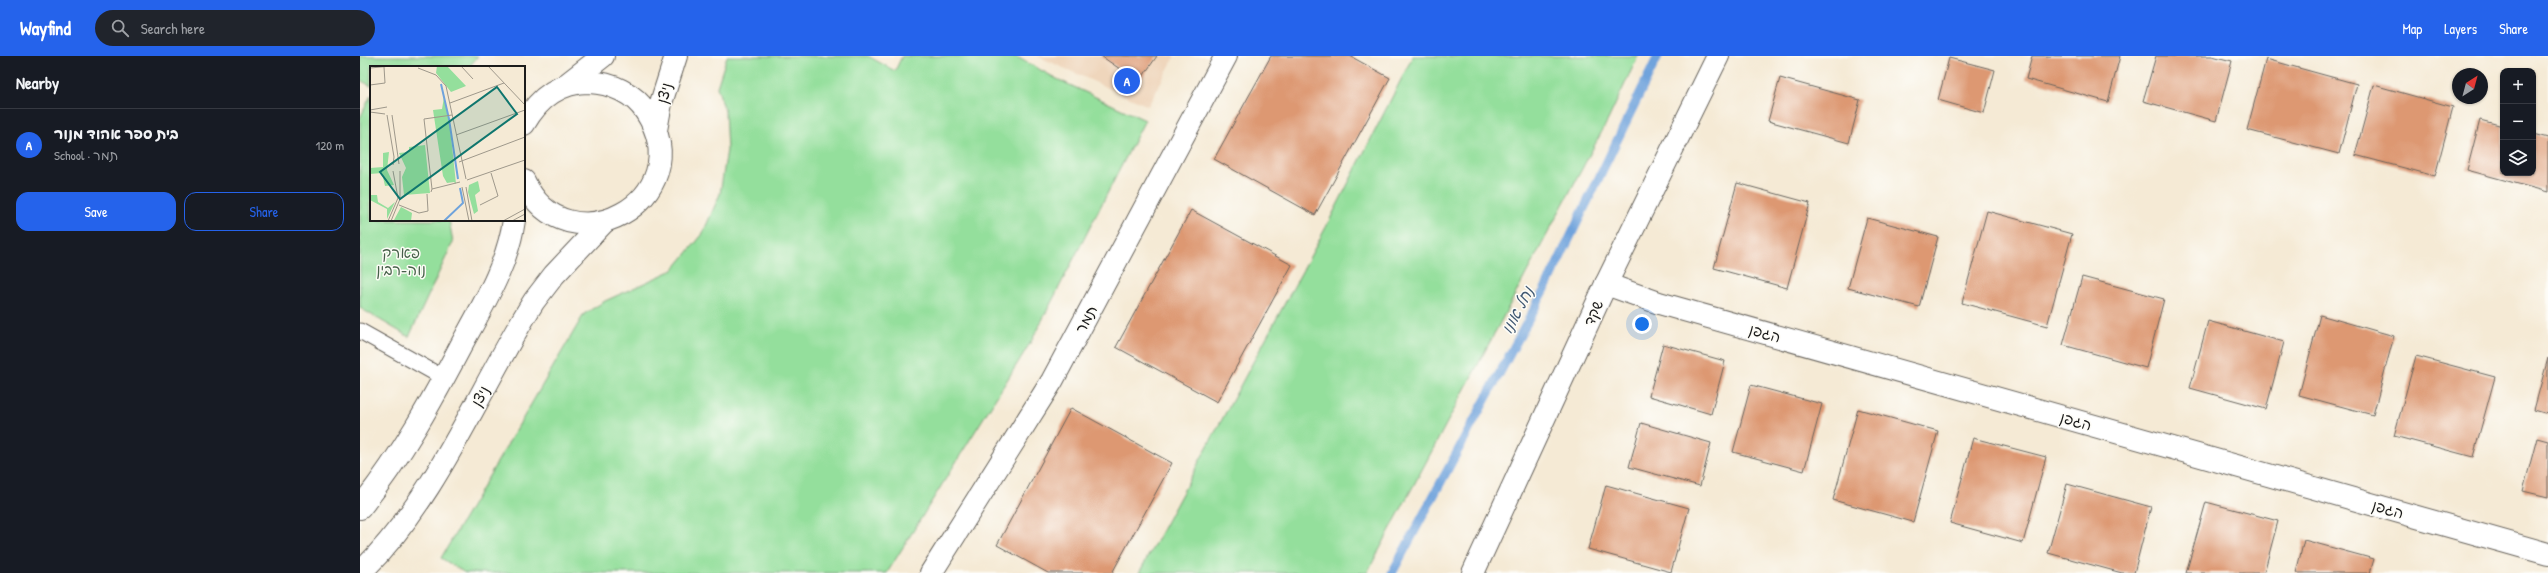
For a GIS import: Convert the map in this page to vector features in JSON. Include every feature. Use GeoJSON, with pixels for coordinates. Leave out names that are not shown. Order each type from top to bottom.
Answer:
{"type":"FeatureCollection","features":[{"type":"Feature","properties":{"kind":"street"},"geometry":{"type":"LineString","coordinates":[[525,123],[541,100],[566,86],[603,56]]}},
{"type":"Feature","properties":{"kind":"street","name":"ניצן"},"geometry":{"type":"LineString","coordinates":[[656,130],[661,103],[676,56]]}},
{"type":"Feature","properties":{"kind":"street","name":"תמר"},"geometry":{"type":"LineString","coordinates":[[931,573],[1052,381],[1226,56]]}},
{"type":"Feature","properties":{"kind":"street","name":"שקד"},"geometry":{"type":"LineString","coordinates":[[1473,573],[1606,284],[1718,56]]}},
{"type":"Feature","properties":{"kind":"street"},"geometry":{"type":"LineString","coordinates":[[525,183],[532,196],[554,214],[578,223],[604,222],[617,218],[639,203],[654,182],[660,156],[656,130],[643,107],[622,91],[596,83],[566,86]]}},
{"type":"Feature","properties":{"kind":"street"},"geometry":{"type":"LineString","coordinates":[[360,508],[403,450],[444,378],[503,262],[514,221]]}},
{"type":"Feature","properties":{"kind":"street","name":"ניצן"},"geometry":{"type":"LineString","coordinates":[[360,573],[400,531],[425,494],[534,301],[554,276],[604,222]]}},
{"type":"Feature","properties":{"kind":"street","name":"הגפן"},"geometry":{"type":"LineString","coordinates":[[1606,284],[1659,303],[2548,554]]}},
{"type":"Feature","properties":{"kind":"lane"},"geometry":{"type":"LineString","coordinates":[[360,332],[444,378]]}},
{"type":"Feature","properties":{"kind":"shaded area"},"geometry":{"type":"Polygon","coordinates":[[[1037,56],[1175,56],[1148,106],[1037,56]]]}},
{"type":"Feature","properties":{"kind":"green space"},"geometry":{"type":"Polygon","coordinates":[[[360,56],[478,56],[470,66],[370,66],[370,85],[360,80],[360,56]]]}},
{"type":"Feature","properties":{"kind":"green space"},"geometry":{"type":"Polygon","coordinates":[[[727,56],[868,56],[895,71],[902,56],[1015,56],[1057,79],[1145,120],[1032,340],[887,573],[465,573],[441,558],[584,314],[605,301],[673,270],[702,235],[720,194],[727,150],[725,111],[717,87],[727,56]]]}},
{"type":"Feature","properties":{"kind":"green space"},"geometry":{"type":"Polygon","coordinates":[[[1413,56],[1638,56],[1608,120],[1367,573],[1139,573],[1325,229],[1413,56]]]}},
{"type":"Feature","properties":{"kind":"green space","name":"פארק נוה-רבין"},"geometry":{"type":"Polygon","coordinates":[[[370,97],[370,221],[449,221],[453,242],[409,337],[360,308],[360,118],[370,97]]]}},
{"type":"Feature","properties":{"kind":"building"},"geometry":{"type":"Polygon","coordinates":[[[1101,56],[1157,56],[1139,82],[1101,56]]]}},
{"type":"Feature","properties":{"kind":"building"},"geometry":{"type":"Polygon","coordinates":[[[1271,56],[1350,56],[1390,78],[1315,215],[1214,159],[1271,56]]]}},
{"type":"Feature","properties":{"kind":"building"},"geometry":{"type":"Polygon","coordinates":[[[2032,56],[2120,56],[2108,102],[2026,79],[2032,56]]]}},
{"type":"Feature","properties":{"kind":"building"},"geometry":{"type":"Polygon","coordinates":[[[2156,56],[2212,56],[2232,61],[2216,121],[2143,101],[2156,56]]]}},
{"type":"Feature","properties":{"kind":"building"},"geometry":{"type":"Polygon","coordinates":[[[1949,58],[1995,70],[1984,113],[1938,100],[1949,58]]]}},
{"type":"Feature","properties":{"kind":"building"},"geometry":{"type":"Polygon","coordinates":[[[2266,59],[2357,84],[2339,154],[2247,130],[2266,59]]]}},
{"type":"Feature","properties":{"kind":"building"},"geometry":{"type":"Polygon","coordinates":[[[1780,78],[1860,100],[1849,143],[1768,121],[1780,78]]]}},
{"type":"Feature","properties":{"kind":"building"},"geometry":{"type":"Polygon","coordinates":[[[2374,85],[2453,107],[2435,176],[2355,155],[2374,85]]]}},
{"type":"Feature","properties":{"kind":"building"},"geometry":{"type":"Polygon","coordinates":[[[2480,120],[2500,125],[2500,176],[2536,176],[2536,135],[2548,138],[2548,192],[2467,170],[2480,120]]]}},
{"type":"Feature","properties":{"kind":"building"},"geometry":{"type":"Polygon","coordinates":[[[1737,183],[1810,203],[1787,288],[1714,268],[1737,183]]]}},
{"type":"Feature","properties":{"kind":"building"},"geometry":{"type":"Polygon","coordinates":[[[1191,210],[1292,265],[1217,402],[1116,347],[1191,210]]]}},
{"type":"Feature","properties":{"kind":"building"},"geometry":{"type":"Polygon","coordinates":[[[1987,211],[2072,234],[2047,326],[1962,303],[1987,211]]]}},
{"type":"Feature","properties":{"kind":"building"},"geometry":{"type":"Polygon","coordinates":[[[1867,218],[1938,237],[1919,307],[1848,288],[1867,218]]]}},
{"type":"Feature","properties":{"kind":"building"},"geometry":{"type":"Polygon","coordinates":[[[2082,277],[2164,299],[2146,368],[2063,345],[2082,277]]]}},
{"type":"Feature","properties":{"kind":"building"},"geometry":{"type":"Polygon","coordinates":[[[2320,315],[2394,336],[2373,415],[2299,395],[2320,315]]]}},
{"type":"Feature","properties":{"kind":"building"},"geometry":{"type":"Polygon","coordinates":[[[2208,321],[2284,342],[2266,409],[2190,388],[2208,321]]]}},
{"type":"Feature","properties":{"kind":"building"},"geometry":{"type":"Polygon","coordinates":[[[1663,344],[1725,361],[1711,414],[1649,396],[1663,344]]]}},
{"type":"Feature","properties":{"kind":"building"},"geometry":{"type":"Polygon","coordinates":[[[2416,356],[2495,377],[2473,457],[2394,436],[2416,356]]]}},
{"type":"Feature","properties":{"kind":"building"},"geometry":{"type":"Polygon","coordinates":[[[2548,358],[2548,414],[2534,410],[2548,358]]]}},
{"type":"Feature","properties":{"kind":"building"},"geometry":{"type":"Polygon","coordinates":[[[1751,385],[1822,404],[1804,471],[1733,452],[1751,385]]]}},
{"type":"Feature","properties":{"kind":"building"},"geometry":{"type":"Polygon","coordinates":[[[1071,408],[1172,463],[1112,573],[1048,573],[997,545],[1071,408]]]}},
{"type":"Feature","properties":{"kind":"building"},"geometry":{"type":"Polygon","coordinates":[[[1858,409],[1938,431],[1913,522],[1833,500],[1858,409]]]}},
{"type":"Feature","properties":{"kind":"building"},"geometry":{"type":"Polygon","coordinates":[[[1641,423],[1711,443],[1700,486],[1629,467],[1641,423]]]}},
{"type":"Feature","properties":{"kind":"building"},"geometry":{"type":"Polygon","coordinates":[[[1973,438],[2046,457],[2023,543],[1950,523],[1973,438]]]}},
{"type":"Feature","properties":{"kind":"building"},"geometry":{"type":"Polygon","coordinates":[[[2537,438],[2548,441],[2548,497],[2523,491],[2537,438]]]}},
{"type":"Feature","properties":{"kind":"building"},"geometry":{"type":"Polygon","coordinates":[[[2067,484],[2151,507],[2134,573],[2122,573],[2048,553],[2067,484]]]}},
{"type":"Feature","properties":{"kind":"building"},"geometry":{"type":"Polygon","coordinates":[[[1606,485],[1689,508],[1671,572],[1588,549],[1606,485]]]}},
{"type":"Feature","properties":{"kind":"building"},"geometry":{"type":"Polygon","coordinates":[[[2206,502],[2278,521],[2264,573],[2186,573],[2206,502]]]}},
{"type":"Feature","properties":{"kind":"building"},"geometry":{"type":"Polygon","coordinates":[[[2304,540],[2374,559],[2370,573],[2296,573],[2304,540]]]}},
{"type":"Feature","properties":{"kind":"waterway","name":"נחל אונו"},"geometry":{"type":"LineString","coordinates":[[1392,573],[1545,289],[1658,56]]}},
{"type":"Feature","properties":{"kind":"place","name":"בית ספר אהוד מנור"},"geometry":{"type":"Point","coordinates":[1127,81]}}]}
